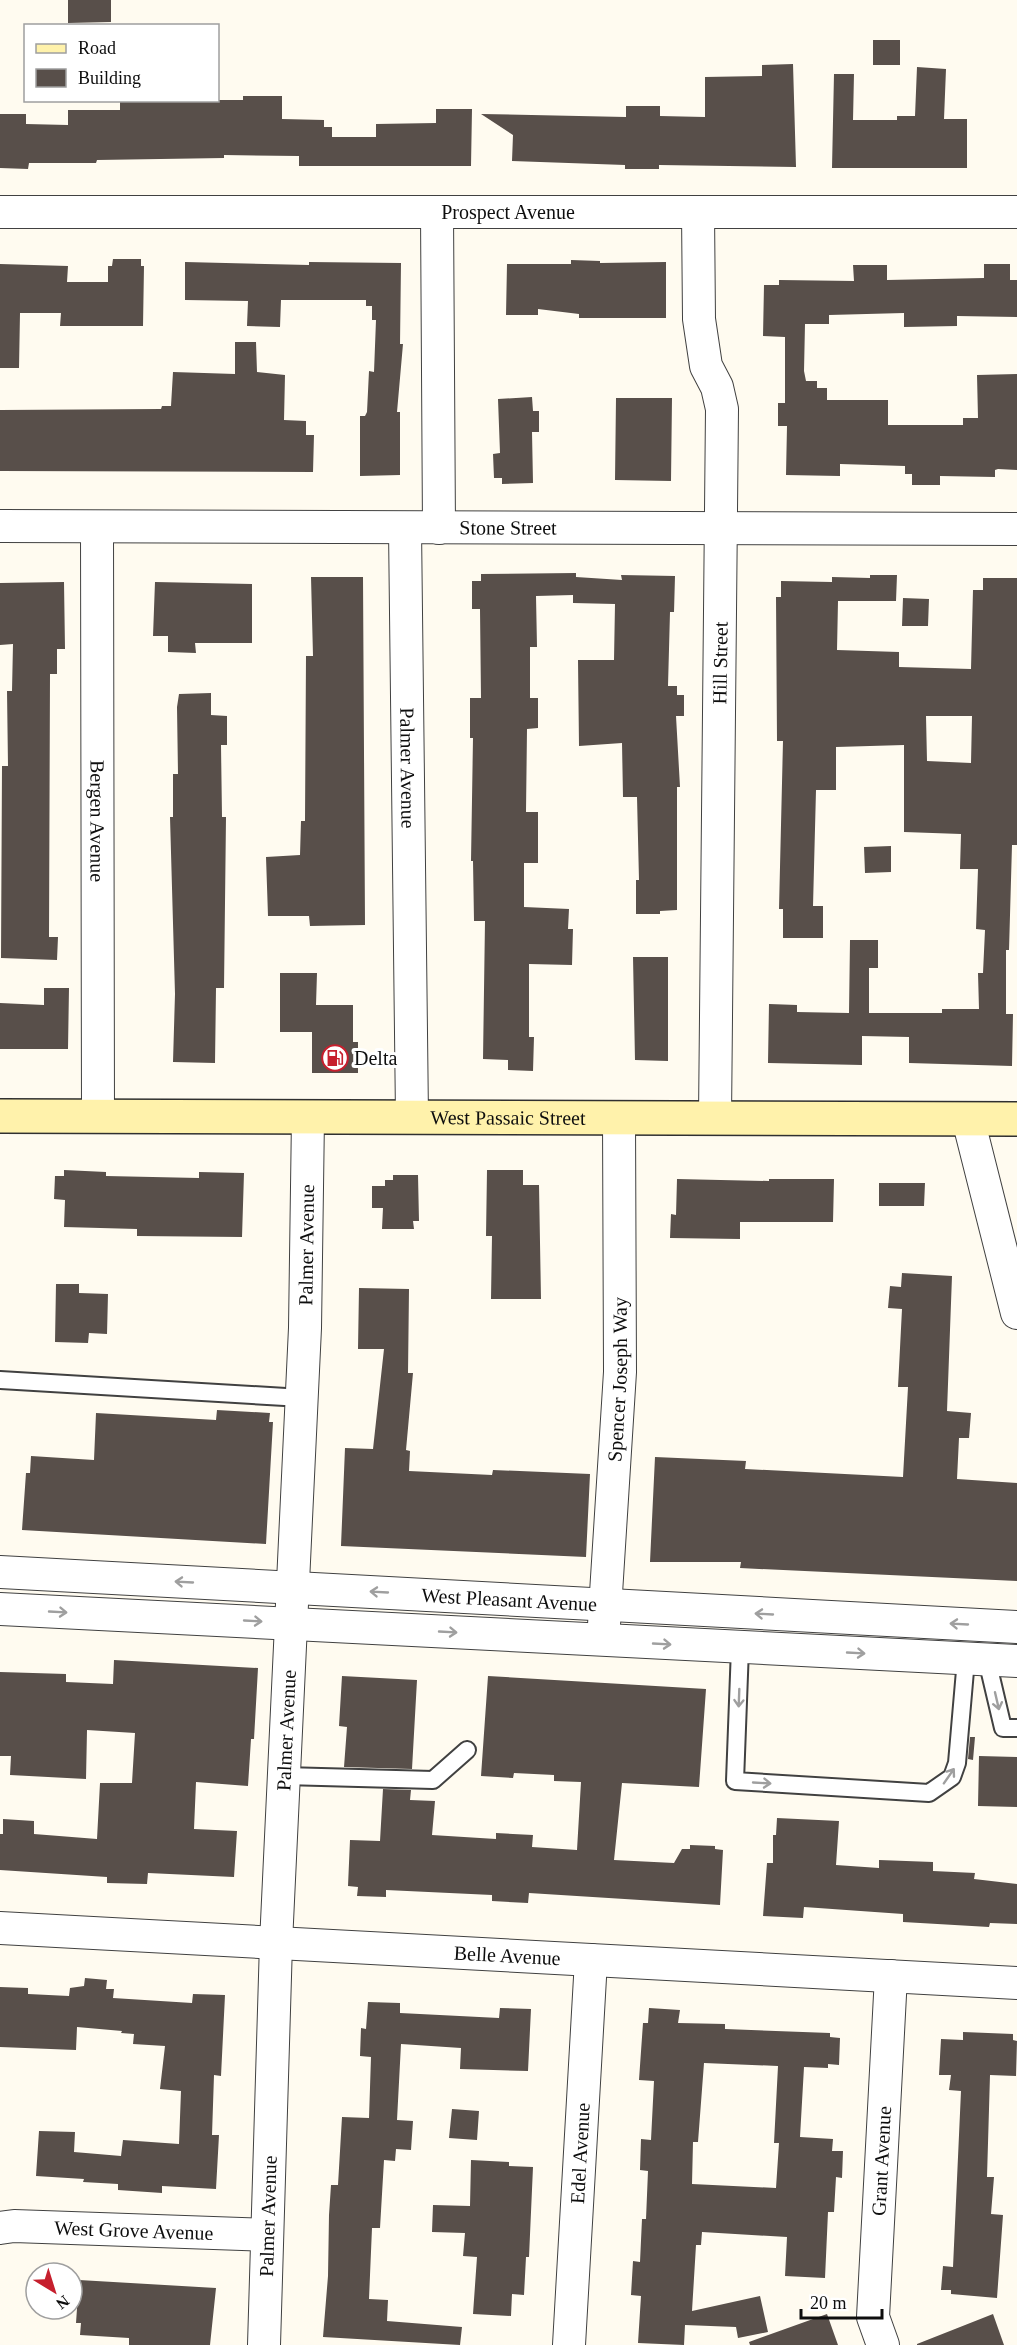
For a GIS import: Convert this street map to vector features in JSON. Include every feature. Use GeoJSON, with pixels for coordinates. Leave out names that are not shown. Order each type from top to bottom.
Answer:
{"type":"FeatureCollection","features":[{"type":"Feature","properties":{"kind":"main road","name":"West Passaic Street"},"geometry":{"type":"LineString","coordinates":[[0,1116],[1017,1119]]}},
{"type":"Feature","properties":{"kind":"street","name":"Prospect Avenue"},"geometry":{"type":"LineString","coordinates":[[0,212],[1017,212]]}},
{"type":"Feature","properties":{"kind":"street"},"geometry":{"type":"LineString","coordinates":[[437,212],[439,528]]}},
{"type":"Feature","properties":{"kind":"street","name":"Hill Street"},"geometry":{"type":"LineString","coordinates":[[698,212],[699,319],[706,366],[717,387],[722,409],[716,1118]]}},
{"type":"Feature","properties":{"kind":"street","name":"Stone Street"},"geometry":{"type":"LineString","coordinates":[[0,526],[1017,529]]}},
{"type":"Feature","properties":{"kind":"street","name":"Bergen Avenue"},"geometry":{"type":"LineString","coordinates":[[97,526],[98,1116]]}},
{"type":"Feature","properties":{"kind":"street","name":"Palmer Avenue"},"geometry":{"type":"LineString","coordinates":[[405,528],[412,1117]]}},
{"type":"Feature","properties":{"kind":"street","name":"Palmer Avenue"},"geometry":{"type":"LineString","coordinates":[[264,2345],[276,1943],[302,1398],[308,1117]]}},
{"type":"Feature","properties":{"kind":"street","name":"Spencer Joseph Way"},"geometry":{"type":"LineString","coordinates":[[603,1641],[620,1372],[619,1119]]}},
{"type":"Feature","properties":{"kind":"street"},"geometry":{"type":"LineString","coordinates":[[968,1119],[1017,1313]]}},
{"type":"Feature","properties":{"kind":"street","name":"West Pleasant Avenue"},"geometry":{"type":"LineString","coordinates":[[0,1572],[1017,1627]]}},
{"type":"Feature","properties":{"kind":"street","name":"West Pleasant Avenue"},"geometry":{"type":"LineString","coordinates":[[0,1609],[990,1660]]}},
{"type":"Feature","properties":{"kind":"street","name":"Belle Avenue"},"geometry":{"type":"LineString","coordinates":[[0,1928],[1017,1983]]}},
{"type":"Feature","properties":{"kind":"street","name":"Edel Avenue"},"geometry":{"type":"LineString","coordinates":[[568,2345],[591,1960]]}},
{"type":"Feature","properties":{"kind":"street","name":"Grant Avenue"},"geometry":{"type":"LineString","coordinates":[[883,2345],[873,2317],[891,1976]]}},
{"type":"Feature","properties":{"kind":"street","name":"West Grove Avenue"},"geometry":{"type":"LineString","coordinates":[[0,2228],[14,2226],[267,2235]]}},
{"type":"Feature","properties":{"kind":"lane"},"geometry":{"type":"LineString","coordinates":[[0,1380],[302,1398]]}},
{"type":"Feature","properties":{"kind":"lane"},"geometry":{"type":"LineString","coordinates":[[740,1648],[735,1781],[930,1793],[952,1777],[990,1660]]}},
{"type":"Feature","properties":{"kind":"lane"},"geometry":{"type":"LineString","coordinates":[[990,1660],[1003,1728],[1017,1728]]}},
{"type":"Feature","properties":{"kind":"lane"},"geometry":{"type":"LineString","coordinates":[[284,1776],[433,1780],[467,1750]]}},
{"type":"Feature","properties":{"kind":"building"},"geometry":{"type":"Polygon","coordinates":[[[68,0],[111,0],[111,22],[68,23],[68,0]]]}},
{"type":"Feature","properties":{"kind":"building"},"geometry":{"type":"Polygon","coordinates":[[[873,40],[900,40],[900,65],[873,65],[873,40]]]}},
{"type":"Feature","properties":{"kind":"building"},"geometry":{"type":"Polygon","coordinates":[[[793,64],[796,167],[659,165],[659,169],[625,169],[625,165],[512,161],[513,135],[481,114],[626,117],[626,106],[660,106],[660,116],[705,117],[705,77],[762,76],[762,65],[793,64]]]}},
{"type":"Feature","properties":{"kind":"building"},"geometry":{"type":"Polygon","coordinates":[[[917,67],[946,69],[944,119],[967,119],[967,168],[832,168],[834,74],[854,74],[853,120],[897,120],[897,116],[915,116],[917,67]]]}},
{"type":"Feature","properties":{"kind":"building"},"geometry":{"type":"Polygon","coordinates":[[[243,96],[282,96],[282,119],[324,120],[324,127],[332,127],[332,137],[376,137],[376,124],[436,123],[436,109],[472,109],[471,166],[299,166],[299,156],[224,155],[224,158],[29,163],[28,169],[0,168],[0,114],[26,114],[26,124],[68,125],[68,110],[120,110],[120,102],[243,100],[243,96]]]}},
{"type":"Feature","properties":{"kind":"building"},"geometry":{"type":"Polygon","coordinates":[[[113,259],[141,259],[141,266],[144,266],[143,326],[60,326],[61,313],[20,313],[19,368],[0,368],[0,264],[68,266],[67,282],[108,282],[108,266],[112,266],[113,259]]]}},
{"type":"Feature","properties":{"kind":"building"},"geometry":{"type":"Polygon","coordinates":[[[571,260],[600,261],[600,263],[666,262],[666,318],[579,318],[579,314],[538,309],[538,315],[506,315],[507,264],[571,264],[571,260]]]}},
{"type":"Feature","properties":{"kind":"building"},"geometry":{"type":"Polygon","coordinates":[[[185,262],[309,265],[309,262],[401,263],[400,344],[403,344],[397,412],[400,412],[400,475],[360,476],[360,416],[365,416],[367,412],[369,371],[374,372],[376,320],[372,320],[372,306],[366,306],[366,300],[281,300],[280,327],[247,326],[248,301],[185,300],[185,262]]]}},
{"type":"Feature","properties":{"kind":"building"},"geometry":{"type":"Polygon","coordinates":[[[984,264],[1010,264],[1010,280],[1017,280],[1017,317],[957,316],[957,326],[904,327],[904,313],[829,315],[829,324],[805,324],[804,371],[806,381],[817,381],[817,388],[827,388],[827,400],[888,400],[888,425],[963,425],[963,418],[978,418],[977,375],[1017,374],[1017,470],[998,469],[995,470],[995,477],[940,476],[940,485],[912,485],[912,474],[905,474],[905,466],[840,464],[840,476],[786,475],[787,426],[778,426],[778,403],[785,403],[785,337],[763,336],[764,285],[779,285],[779,280],[854,281],[853,265],[887,265],[887,280],[984,278],[984,264]]]}},
{"type":"Feature","properties":{"kind":"building"},"geometry":{"type":"Polygon","coordinates":[[[235,342],[256,342],[257,372],[285,375],[284,420],[306,421],[306,435],[314,435],[313,472],[0,471],[0,410],[161,409],[162,406],[171,406],[173,372],[235,374],[235,342]]]}},
{"type":"Feature","properties":{"kind":"building"},"geometry":{"type":"Polygon","coordinates":[[[532,397],[533,411],[539,411],[539,432],[532,432],[533,483],[502,484],[502,478],[494,478],[493,454],[500,453],[498,399],[532,397]]]}},
{"type":"Feature","properties":{"kind":"building"},"geometry":{"type":"Polygon","coordinates":[[[616,398],[672,398],[671,481],[615,480],[616,398]]]}},
{"type":"Feature","properties":{"kind":"building"},"geometry":{"type":"Polygon","coordinates":[[[576,573],[576,577],[622,580],[621,575],[675,576],[674,612],[670,612],[668,686],[677,686],[677,695],[684,695],[684,716],[676,716],[680,787],[677,787],[677,910],[660,911],[660,914],[636,914],[636,880],[639,880],[637,797],[623,797],[622,743],[579,746],[578,660],[614,660],[615,604],[573,603],[573,595],[536,596],[537,647],[530,647],[530,698],[538,698],[538,728],[527,729],[526,812],[538,812],[538,863],[524,863],[524,907],[569,909],[568,929],[573,929],[572,965],[529,964],[529,1037],[534,1037],[533,1071],[508,1070],[508,1060],[483,1059],[485,921],[474,921],[473,861],[471,861],[473,738],[470,738],[470,698],[481,698],[480,609],[472,609],[472,581],[481,581],[481,574],[576,573]]]}},
{"type":"Feature","properties":{"kind":"building"},"geometry":{"type":"Polygon","coordinates":[[[870,575],[897,575],[896,601],[838,601],[837,650],[899,652],[899,667],[971,669],[973,590],[983,590],[983,578],[1017,578],[1017,845],[1012,845],[1009,950],[1006,950],[1006,1014],[1013,1014],[1012,1066],[909,1063],[909,1037],[862,1036],[862,1065],[768,1063],[769,1004],[797,1005],[797,1012],[849,1013],[850,940],[878,940],[878,968],[869,968],[869,1013],[942,1013],[942,1009],[979,1009],[978,973],[983,973],[985,930],[976,929],[978,869],[960,869],[961,834],[904,832],[904,745],[836,747],[836,790],[816,790],[813,906],[823,906],[823,938],[783,938],[783,909],[779,909],[783,741],[777,741],[776,597],[781,597],[781,581],[832,582],[832,577],[870,578],[870,575]],[[926,716],[927,761],[971,763],[972,716],[926,716]]]}},
{"type":"Feature","properties":{"kind":"building"},"geometry":{"type":"Polygon","coordinates":[[[311,577],[363,577],[365,925],[310,926],[309,916],[268,916],[266,857],[300,855],[301,821],[305,821],[306,656],[313,656],[311,577]]]}},
{"type":"Feature","properties":{"kind":"building"},"geometry":{"type":"Polygon","coordinates":[[[64,582],[65,649],[57,649],[57,674],[50,674],[49,937],[58,937],[57,960],[1,958],[2,766],[8,766],[7,691],[12,691],[13,644],[0,645],[0,583],[64,582]]]}},
{"type":"Feature","properties":{"kind":"building"},"geometry":{"type":"Polygon","coordinates":[[[155,582],[252,584],[252,643],[195,643],[196,653],[168,652],[168,636],[153,636],[155,582]]]}},
{"type":"Feature","properties":{"kind":"building"},"geometry":{"type":"Polygon","coordinates":[[[903,598],[929,599],[928,626],[902,626],[903,598]]]}},
{"type":"Feature","properties":{"kind":"building"},"geometry":{"type":"Polygon","coordinates":[[[211,693],[211,715],[227,716],[227,745],[221,745],[222,817],[226,817],[224,988],[216,988],[215,1063],[173,1062],[175,994],[170,817],[173,817],[173,774],[178,774],[177,707],[179,694],[211,693]]]}},
{"type":"Feature","properties":{"kind":"building"},"geometry":{"type":"Polygon","coordinates":[[[891,846],[891,872],[865,873],[864,847],[891,846]]]}},
{"type":"Feature","properties":{"kind":"building"},"geometry":{"type":"Polygon","coordinates":[[[633,957],[668,957],[668,1061],[635,1060],[633,957]]]}},
{"type":"Feature","properties":{"kind":"building"},"geometry":{"type":"Polygon","coordinates":[[[280,973],[317,973],[316,1005],[353,1005],[353,1042],[358,1042],[358,1073],[312,1073],[312,1032],[280,1032],[280,973]]]}},
{"type":"Feature","properties":{"kind":"building"},"geometry":{"type":"Polygon","coordinates":[[[44,988],[69,988],[68,1049],[0,1049],[0,1003],[44,1005],[44,988]]]}},
{"type":"Feature","properties":{"kind":"building"},"geometry":{"type":"Polygon","coordinates":[[[64,1170],[106,1172],[106,1176],[199,1178],[199,1172],[244,1173],[242,1237],[137,1236],[137,1229],[64,1227],[65,1200],[54,1199],[55,1176],[64,1176],[64,1170]]]}},
{"type":"Feature","properties":{"kind":"building"},"geometry":{"type":"Polygon","coordinates":[[[487,1170],[523,1170],[523,1185],[539,1185],[541,1299],[491,1299],[492,1236],[486,1236],[487,1170]]]}},
{"type":"Feature","properties":{"kind":"building"},"geometry":{"type":"Polygon","coordinates":[[[393,1175],[418,1175],[419,1221],[413,1221],[414,1229],[382,1229],[383,1208],[372,1208],[372,1186],[385,1186],[385,1180],[393,1180],[393,1175]]]}},
{"type":"Feature","properties":{"kind":"building"},"geometry":{"type":"Polygon","coordinates":[[[677,1179],[769,1181],[769,1179],[834,1179],[833,1222],[740,1222],[740,1239],[670,1238],[671,1214],[676,1215],[677,1179]]]}},
{"type":"Feature","properties":{"kind":"building"},"geometry":{"type":"Polygon","coordinates":[[[879,1183],[925,1183],[924,1206],[879,1206],[879,1183]]]}},
{"type":"Feature","properties":{"kind":"building"},"geometry":{"type":"Polygon","coordinates":[[[902,1273],[952,1276],[947,1411],[971,1413],[969,1438],[959,1438],[957,1479],[1017,1483],[1017,1581],[740,1568],[741,1562],[650,1562],[655,1457],[746,1461],[745,1469],[903,1477],[908,1387],[898,1387],[902,1309],[888,1308],[890,1286],[901,1287],[902,1273]]]}},
{"type":"Feature","properties":{"kind":"building"},"geometry":{"type":"Polygon","coordinates":[[[56,1284],[79,1284],[79,1293],[108,1294],[107,1334],[89,1333],[88,1343],[55,1342],[56,1284]]]}},
{"type":"Feature","properties":{"kind":"building"},"geometry":{"type":"Polygon","coordinates":[[[359,1288],[409,1289],[408,1373],[413,1373],[406,1450],[410,1451],[409,1471],[492,1475],[493,1470],[590,1474],[586,1557],[341,1546],[345,1448],[373,1449],[384,1349],[358,1349],[359,1288]]]}},
{"type":"Feature","properties":{"kind":"building"},"geometry":{"type":"Polygon","coordinates":[[[217,1410],[270,1413],[269,1422],[273,1422],[266,1544],[22,1530],[26,1473],[30,1473],[31,1456],[94,1460],[96,1413],[216,1420],[217,1410]]]}},
{"type":"Feature","properties":{"kind":"building"},"geometry":{"type":"Polygon","coordinates":[[[114,1660],[258,1668],[254,1739],[251,1739],[248,1786],[196,1782],[194,1829],[237,1831],[234,1877],[148,1873],[147,1884],[107,1883],[107,1877],[0,1870],[0,1834],[3,1834],[3,1819],[34,1821],[34,1834],[97,1839],[100,1783],[132,1783],[135,1733],[87,1730],[86,1779],[10,1775],[11,1756],[0,1756],[0,1672],[66,1674],[66,1682],[113,1684],[114,1660]]]}},
{"type":"Feature","properties":{"kind":"building"},"geometry":{"type":"Polygon","coordinates":[[[342,1676],[417,1680],[412,1769],[344,1767],[347,1727],[339,1726],[342,1676]]]}},
{"type":"Feature","properties":{"kind":"building"},"geometry":{"type":"Polygon","coordinates":[[[488,1676],[706,1689],[699,1787],[622,1783],[614,1860],[674,1863],[682,1849],[690,1849],[690,1845],[715,1846],[715,1849],[723,1850],[720,1905],[529,1893],[528,1903],[492,1901],[492,1895],[386,1890],[386,1897],[357,1896],[358,1887],[348,1886],[350,1840],[380,1841],[383,1789],[411,1790],[410,1800],[435,1801],[432,1835],[496,1839],[496,1833],[533,1835],[532,1847],[577,1850],[581,1782],[554,1781],[554,1775],[514,1773],[513,1778],[481,1776],[488,1676]]]}},
{"type":"Feature","properties":{"kind":"building"},"geometry":{"type":"Polygon","coordinates":[[[970,1737],[975,1737],[973,1760],[968,1759],[970,1737]]]}},
{"type":"Feature","properties":{"kind":"building"},"geometry":{"type":"Polygon","coordinates":[[[979,1756],[1017,1757],[1017,1807],[978,1806],[979,1756]]]}},
{"type":"Feature","properties":{"kind":"building"},"geometry":{"type":"Polygon","coordinates":[[[777,1818],[839,1821],[836,1865],[879,1868],[879,1860],[933,1862],[933,1871],[975,1873],[974,1879],[1017,1884],[1017,1924],[990,1923],[989,1927],[903,1922],[903,1914],[804,1907],[803,1918],[763,1916],[767,1863],[773,1863],[773,1835],[776,1835],[777,1818]]]}},
{"type":"Feature","properties":{"kind":"building"},"geometry":{"type":"Polygon","coordinates":[[[85,1978],[107,1980],[106,1989],[114,1989],[113,1998],[192,2003],[193,1994],[225,1995],[221,2076],[214,2075],[212,2135],[219,2135],[216,2189],[162,2186],[162,2193],[118,2190],[118,2184],[36,2176],[39,2131],[75,2132],[74,2152],[121,2156],[123,2140],[179,2144],[181,2091],[160,2089],[165,2046],[133,2044],[134,2034],[121,2033],[122,2031],[77,2027],[76,2050],[0,2047],[0,1987],[28,1988],[28,1994],[69,1996],[70,1988],[84,1986],[85,1978]]]}},
{"type":"Feature","properties":{"kind":"building"},"geometry":{"type":"Polygon","coordinates":[[[368,2002],[400,2003],[400,2013],[499,2018],[500,2008],[531,2009],[528,2071],[460,2069],[461,2048],[401,2044],[397,2120],[413,2121],[411,2150],[396,2149],[395,2161],[384,2160],[380,2228],[372,2228],[369,2299],[388,2300],[387,2321],[462,2327],[460,2345],[323,2337],[331,2185],[338,2185],[342,2117],[369,2118],[371,2057],[360,2056],[361,2028],[366,2029],[368,2002]]]}},
{"type":"Feature","properties":{"kind":"building"},"geometry":{"type":"Polygon","coordinates":[[[649,2008],[680,2010],[678,2023],[725,2024],[725,2029],[830,2033],[830,2037],[840,2038],[839,2065],[828,2064],[828,2068],[804,2067],[800,2137],[833,2139],[832,2151],[843,2151],[842,2178],[836,2177],[834,2212],[828,2212],[825,2278],[785,2276],[787,2237],[702,2232],[701,2245],[696,2245],[692,2311],[760,2296],[768,2332],[738,2338],[736,2327],[685,2325],[684,2345],[638,2343],[641,2296],[631,2295],[633,2261],[640,2262],[642,2219],[646,2219],[648,2171],[640,2170],[641,2139],[651,2140],[654,2081],[639,2080],[643,2023],[648,2023],[649,2008]],[[704,2063],[698,2142],[693,2142],[692,2184],[776,2188],[779,2143],[774,2143],[778,2066],[704,2063]]]}},
{"type":"Feature","properties":{"kind":"building"},"geometry":{"type":"Polygon","coordinates":[[[963,2032],[1013,2034],[1013,2040],[1017,2041],[1016,2076],[990,2075],[987,2177],[994,2177],[991,2214],[1003,2215],[997,2298],[951,2294],[951,2290],[941,2290],[943,2266],[953,2267],[961,2091],[949,2090],[951,2075],[939,2075],[941,2039],[963,2040],[963,2032]]]}},
{"type":"Feature","properties":{"kind":"building"},"geometry":{"type":"Polygon","coordinates":[[[452,2109],[479,2111],[477,2140],[449,2138],[452,2109]]]}},
{"type":"Feature","properties":{"kind":"building"},"geometry":{"type":"Polygon","coordinates":[[[471,2160],[509,2162],[509,2166],[533,2167],[529,2257],[526,2257],[524,2295],[512,2294],[511,2316],[473,2314],[477,2257],[463,2256],[465,2233],[432,2232],[433,2205],[470,2206],[471,2160]]]}},
{"type":"Feature","properties":{"kind":"building"},"geometry":{"type":"Polygon","coordinates":[[[84,2280],[216,2288],[210,2345],[129,2345],[129,2338],[80,2335],[81,2323],[76,2323],[76,2321],[84,2321],[84,2280]]]}},
{"type":"Feature","properties":{"kind":"building"},"geometry":{"type":"Polygon","coordinates":[[[827,2314],[838,2345],[750,2345],[749,2342],[827,2314]]]}},
{"type":"Feature","properties":{"kind":"building"},"geometry":{"type":"Polygon","coordinates":[[[993,2314],[1004,2345],[917,2345],[917,2344],[993,2314]]]}},
{"type":"Feature","properties":{"kind":"place","name":"Delta"},"geometry":{"type":"Point","coordinates":[335,1058]}}]}
